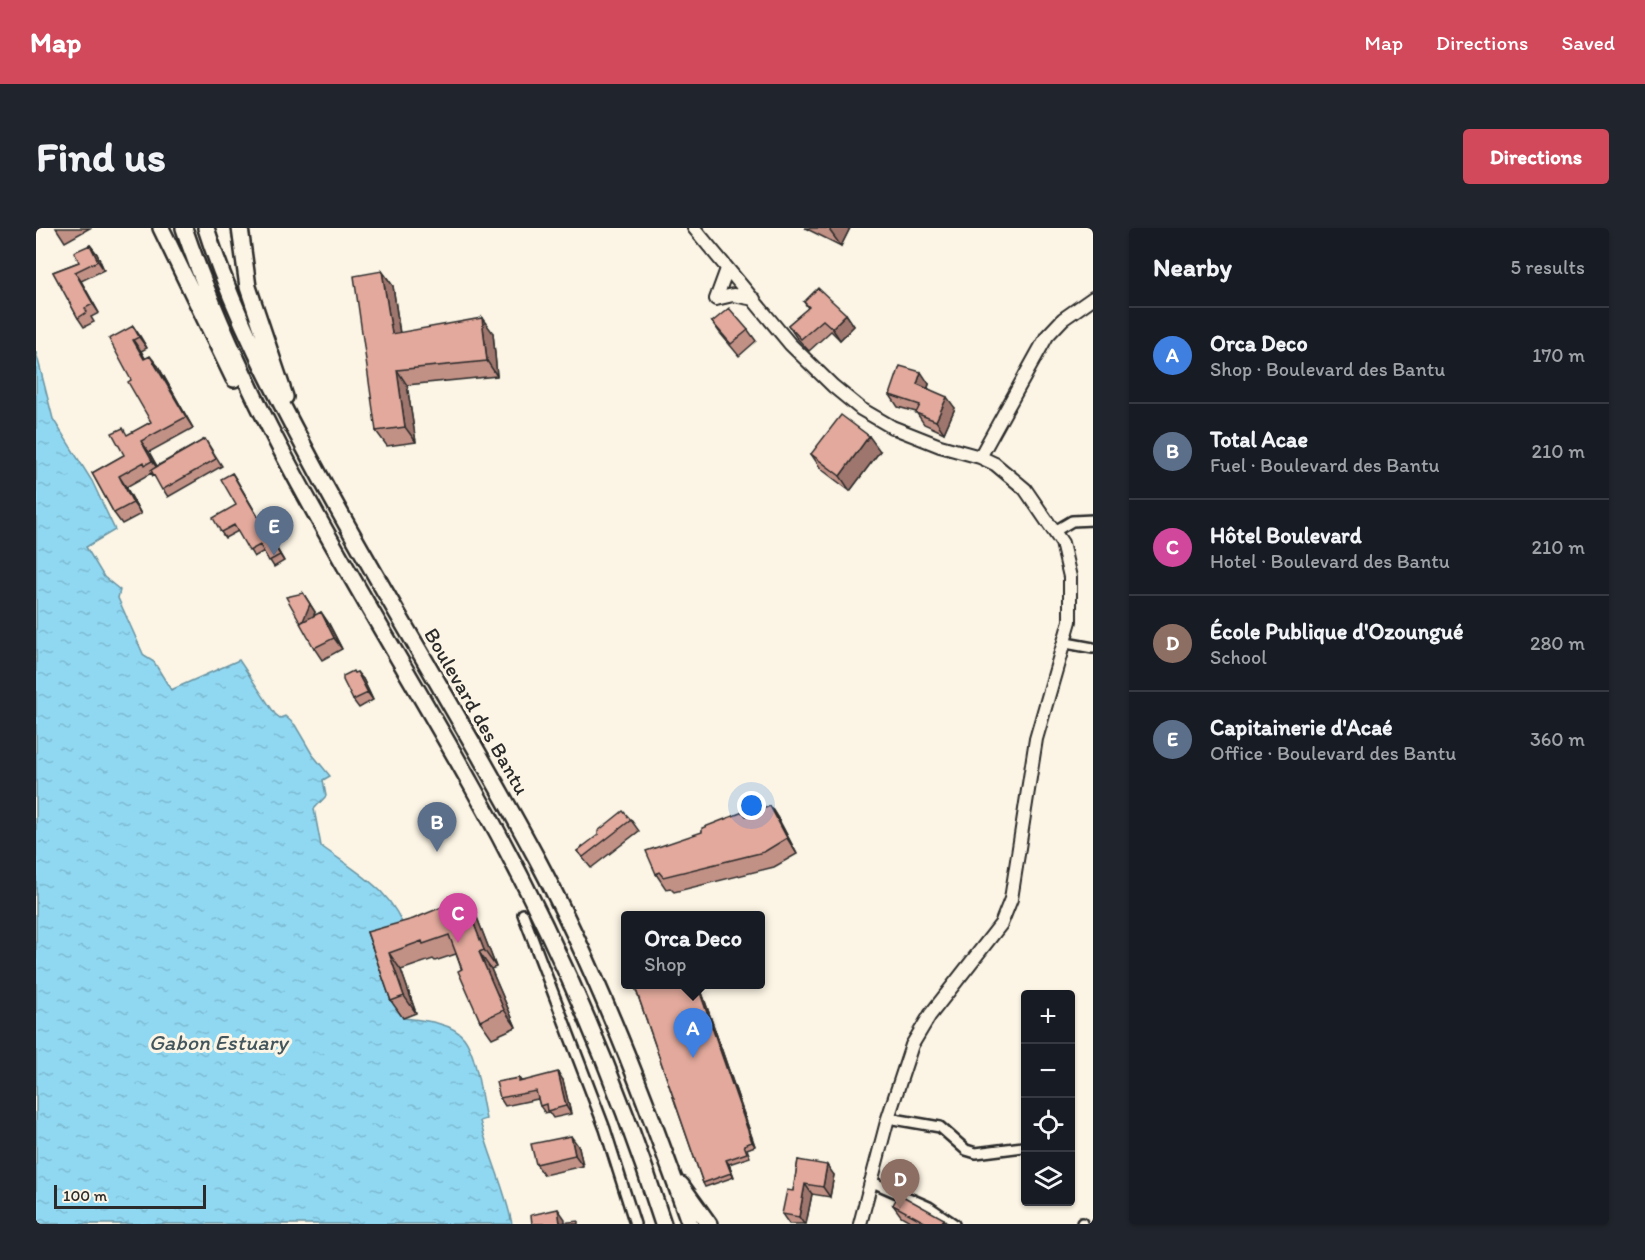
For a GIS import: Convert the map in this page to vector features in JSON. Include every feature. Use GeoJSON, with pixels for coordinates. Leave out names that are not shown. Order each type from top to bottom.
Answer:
{"type":"FeatureCollection","features":[{"type":"Feature","properties":{"kind":"highway"},"geometry":{"type":"LineString","coordinates":[[161,228],[218,348],[279,458],[289,467]]}},
{"type":"Feature","properties":{"kind":"highway","name":"Boulevard des Bantu"},"geometry":{"type":"LineString","coordinates":[[184,228],[217,319],[289,467],[473,787],[529,894],[608,1072],[645,1167],[663,1224]]}},
{"type":"Feature","properties":{"kind":"highway","name":"Boulevard des Bantu"},"geometry":{"type":"LineString","coordinates":[[207,228],[263,369],[298,437],[537,859],[579,943],[690,1224]]}},
{"type":"Feature","properties":{"kind":"highway"},"geometry":{"type":"LineString","coordinates":[[240,228],[248,287],[298,437]]}},
{"type":"Feature","properties":{"kind":"highway"},"geometry":{"type":"LineString","coordinates":[[670,1169],[709,1224]]}},
{"type":"Feature","properties":{"kind":"street"},"geometry":{"type":"LineString","coordinates":[[694,228],[809,364],[856,405],[915,437],[980,457],[1008,473],[1025,489],[1055,531],[1067,558],[1070,577],[1070,621],[1066,643],[1036,739],[1011,899],[1000,924],[919,1030],[904,1066],[888,1118],[860,1224]]}},
{"type":"Feature","properties":{"kind":"street"},"geometry":{"type":"LineString","coordinates":[[727,269],[716,299],[733,295],[754,299]]}},
{"type":"Feature","properties":{"kind":"street"},"geometry":{"type":"LineString","coordinates":[[980,457],[1047,336],[1063,319],[1093,298]]}},
{"type":"Feature","properties":{"kind":"street"},"geometry":{"type":"LineString","coordinates":[[1055,531],[1072,521],[1093,520]]}},
{"type":"Feature","properties":{"kind":"street"},"geometry":{"type":"LineString","coordinates":[[1066,643],[1093,648]]}},
{"type":"Feature","properties":{"kind":"street"},"geometry":{"type":"LineString","coordinates":[[523,914],[605,1129],[635,1224]]}},
{"type":"Feature","properties":{"kind":"street"},"geometry":{"type":"LineString","coordinates":[[888,1118],[940,1127],[966,1150],[976,1153],[1021,1148]]}},
{"type":"Feature","properties":{"kind":"street"},"geometry":{"type":"LineString","coordinates":[[870,1181],[929,1207],[954,1224]]}},
{"type":"Feature","properties":{"kind":"water","name":"Gabon Estuary"},"geometry":{"type":"Polygon","coordinates":[[[36,352],[53,419],[92,481],[115,530],[86,547],[104,577],[120,590],[118,598],[144,656],[154,662],[171,690],[239,660],[275,714],[280,718],[285,716],[295,725],[312,754],[330,776],[323,780],[326,796],[314,809],[321,846],[373,884],[384,895],[402,921],[408,938],[398,943],[403,1018],[444,1025],[452,1028],[464,1038],[475,1066],[486,1119],[480,1121],[512,1224],[36,1224],[36,352]]]}},
{"type":"Feature","properties":{"kind":"building"},"geometry":{"type":"Polygon","coordinates":[[[90,245],[98,261],[75,272],[93,304],[85,308],[87,312],[78,318],[53,272],[79,262],[74,252],[90,245]]]}},
{"type":"Feature","properties":{"kind":"building"},"geometry":{"type":"Polygon","coordinates":[[[382,271],[392,334],[482,318],[487,361],[397,370],[405,427],[376,431],[354,276],[382,271]]]}},
{"type":"Feature","properties":{"kind":"building"},"geometry":{"type":"Polygon","coordinates":[[[818,288],[846,314],[832,328],[823,320],[801,339],[788,325],[809,307],[804,302],[818,288]]]}},
{"type":"Feature","properties":{"kind":"building"},"geometry":{"type":"Polygon","coordinates":[[[729,308],[748,330],[731,344],[712,322],[729,308]]]}},
{"type":"Feature","properties":{"kind":"building"},"geometry":{"type":"Polygon","coordinates":[[[133,326],[139,337],[133,340],[144,359],[150,356],[186,417],[141,441],[152,461],[145,465],[144,462],[119,476],[133,503],[114,513],[92,473],[124,455],[112,433],[123,428],[127,435],[151,422],[128,382],[131,380],[109,339],[133,326]]]}},
{"type":"Feature","properties":{"kind":"building"},"geometry":{"type":"Polygon","coordinates":[[[900,366],[921,372],[917,384],[947,397],[936,421],[916,413],[920,405],[890,395],[900,366]]]}},
{"type":"Feature","properties":{"kind":"building"},"geometry":{"type":"Polygon","coordinates":[[[841,415],[869,436],[840,476],[811,454],[841,415]]]}},
{"type":"Feature","properties":{"kind":"building"},"geometry":{"type":"Polygon","coordinates":[[[205,439],[216,459],[162,490],[151,470],[205,439]]]}},
{"type":"Feature","properties":{"kind":"building"},"geometry":{"type":"Polygon","coordinates":[[[232,473],[280,555],[269,561],[260,545],[249,551],[234,525],[221,532],[213,518],[236,505],[221,479],[232,473]]]}},
{"type":"Feature","properties":{"kind":"building"},"geometry":{"type":"Polygon","coordinates":[[[303,593],[310,604],[301,623],[286,597],[303,593]]]}},
{"type":"Feature","properties":{"kind":"building"},"geometry":{"type":"Polygon","coordinates":[[[321,612],[334,638],[314,648],[300,623],[321,612]]]}},
{"type":"Feature","properties":{"kind":"building"},"geometry":{"type":"Polygon","coordinates":[[[353,671],[357,672],[368,693],[353,700],[343,676],[353,671]]]}},
{"type":"Feature","properties":{"kind":"building"},"geometry":{"type":"Polygon","coordinates":[[[770,806],[787,838],[764,852],[663,877],[659,872],[656,874],[646,851],[702,832],[702,828],[743,812],[746,816],[770,806]]]}},
{"type":"Feature","properties":{"kind":"building"},"geometry":{"type":"Polygon","coordinates":[[[623,811],[631,820],[583,857],[577,851],[598,835],[598,831],[623,811]]]}},
{"type":"Feature","properties":{"kind":"building"},"geometry":{"type":"Polygon","coordinates":[[[464,898],[484,950],[479,952],[504,1010],[480,1021],[458,971],[462,969],[449,935],[423,944],[422,941],[389,953],[404,996],[391,1001],[367,932],[413,919],[464,898]]]}},
{"type":"Feature","properties":{"kind":"building"},"geometry":{"type":"Polygon","coordinates":[[[636,989],[699,989],[752,1142],[744,1145],[747,1153],[726,1160],[731,1173],[703,1183],[636,989]]]}},
{"type":"Feature","properties":{"kind":"building"},"geometry":{"type":"Polygon","coordinates":[[[558,1072],[566,1106],[547,1111],[546,1104],[540,1106],[536,1091],[500,1098],[496,1082],[519,1078],[519,1082],[558,1072]]]}},
{"type":"Feature","properties":{"kind":"building"},"geometry":{"type":"Polygon","coordinates":[[[571,1136],[575,1155],[536,1164],[531,1144],[571,1136]]]}},
{"type":"Feature","properties":{"kind":"building"},"geometry":{"type":"Polygon","coordinates":[[[798,1160],[827,1165],[823,1187],[805,1184],[799,1217],[782,1214],[787,1190],[793,1191],[798,1160]]]}},
{"type":"Feature","properties":{"kind":"building"},"geometry":{"type":"Polygon","coordinates":[[[899,1194],[944,1219],[941,1224],[928,1224],[893,1205],[899,1194]]]}},
{"type":"Feature","properties":{"kind":"building"},"geometry":{"type":"Polygon","coordinates":[[[558,1209],[560,1223],[578,1221],[578,1224],[532,1224],[531,1215],[558,1209]]]}},
{"type":"Feature","properties":{"kind":"place","name":"Capitainerie d'Acaé"},"geometry":{"type":"Point","coordinates":[274,556]}},
{"type":"Feature","properties":{"kind":"place","name":"Total Acae"},"geometry":{"type":"Point","coordinates":[437,852]}},
{"type":"Feature","properties":{"kind":"place","name":"Hôtel Boulevard"},"geometry":{"type":"Point","coordinates":[458,943]}},
{"type":"Feature","properties":{"kind":"place","name":"Orca Deco"},"geometry":{"type":"Point","coordinates":[693,1058]}},
{"type":"Feature","properties":{"kind":"place","name":"École Publique d'Ozoungué"},"geometry":{"type":"Point","coordinates":[900,1209]}}]}
